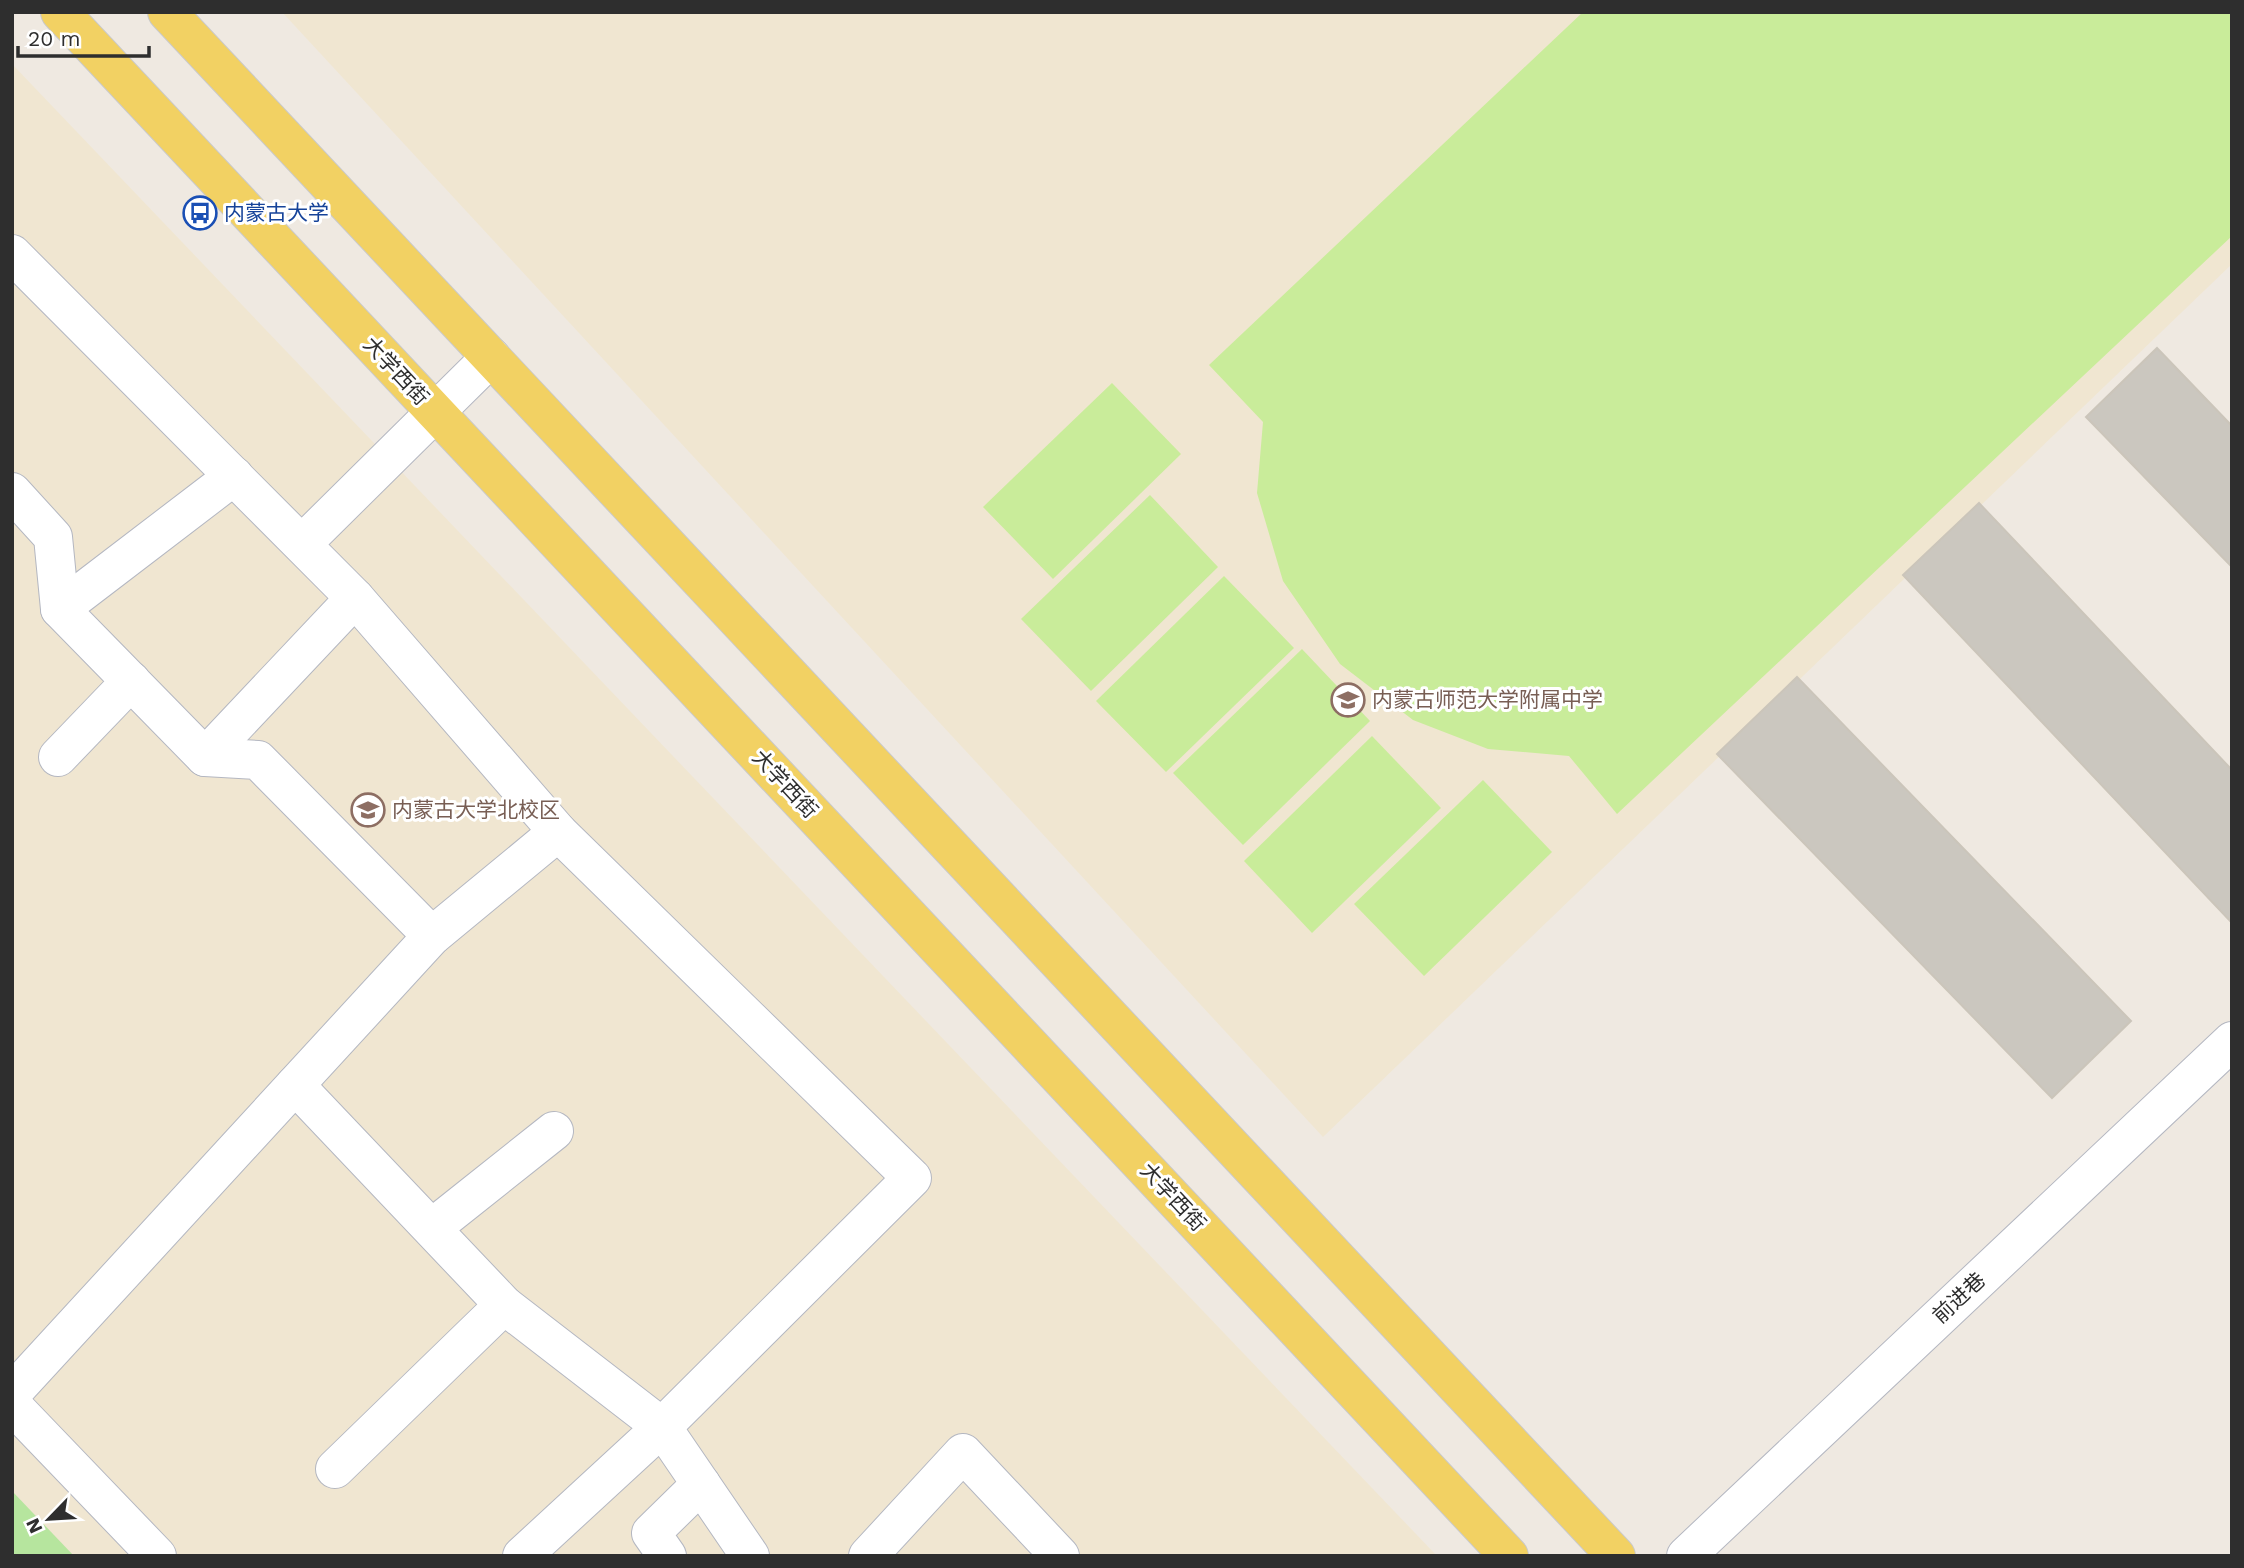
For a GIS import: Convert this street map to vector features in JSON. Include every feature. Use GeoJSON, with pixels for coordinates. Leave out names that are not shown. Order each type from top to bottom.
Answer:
{"type":"FeatureCollection","features":[{"type":"Feature","properties":{"kind":"main road","name":"大学西街"},"geometry":{"type":"LineString","coordinates":[[60,12],[1509,1556]]}},
{"type":"Feature","properties":{"kind":"main road"},"geometry":{"type":"LineString","coordinates":[[167,12],[1616,1556]]}},
{"type":"Feature","properties":{"kind":"street"},"geometry":{"type":"LineString","coordinates":[[12,254],[355,598],[558,832],[912,1178],[662,1427],[523,1556]]}},
{"type":"Feature","properties":{"kind":"street"},"geometry":{"type":"LineString","coordinates":[[302,544],[491,357]]}},
{"type":"Feature","properties":{"kind":"street"},"geometry":{"type":"LineString","coordinates":[[60,609],[234,476]]}},
{"type":"Feature","properties":{"kind":"street"},"geometry":{"type":"LineString","coordinates":[[12,492],[53,537],[60,609],[205,757],[258,760],[432,936]]}},
{"type":"Feature","properties":{"kind":"street"},"geometry":{"type":"LineString","coordinates":[[205,757],[355,598]]}},
{"type":"Feature","properties":{"kind":"street"},"geometry":{"type":"LineString","coordinates":[[58,757],[131,681]]}},
{"type":"Feature","properties":{"kind":"street"},"geometry":{"type":"LineString","coordinates":[[12,1393],[432,936],[558,832]]}},
{"type":"Feature","properties":{"kind":"street","name":"前进巷"},"geometry":{"type":"LineString","coordinates":[[1686,1556],[2232,1041]]}},
{"type":"Feature","properties":{"kind":"street"},"geometry":{"type":"LineString","coordinates":[[295,1085],[504,1305],[662,1427],[750,1556]]}},
{"type":"Feature","properties":{"kind":"street"},"geometry":{"type":"LineString","coordinates":[[432,1228],[555,1131]]}},
{"type":"Feature","properties":{"kind":"street"},"geometry":{"type":"LineString","coordinates":[[335,1469],[504,1305]]}},
{"type":"Feature","properties":{"kind":"street"},"geometry":{"type":"LineString","coordinates":[[12,1405],[157,1556]]}},
{"type":"Feature","properties":{"kind":"street"},"geometry":{"type":"LineString","coordinates":[[868,1556],[963,1453],[1060,1556]]}},
{"type":"Feature","properties":{"kind":"street"},"geometry":{"type":"LineString","coordinates":[[667,1556],[651,1533],[701,1484]]}},
{"type":"Feature","properties":{"kind":"shaded area","name":"内蒙古师范大学附属中学"},"geometry":{"type":"Polygon","coordinates":[[[282,12],[2232,12],[2232,264],[1323,1137],[282,12]]]}},
{"type":"Feature","properties":{"kind":"shaded area","name":"内蒙古大学北校区"},"geometry":{"type":"Polygon","coordinates":[[[12,64],[1437,1556],[12,1556],[12,64]]]}},
{"type":"Feature","properties":{"kind":"green space"},"geometry":{"type":"Polygon","coordinates":[[[1583,12],[2232,12],[2232,236],[1617,814],[1569,756],[1488,749],[1413,720],[1340,664],[1283,581],[1257,493],[1263,422],[1209,365],[1583,12]]]}},
{"type":"Feature","properties":{"kind":"green space"},"geometry":{"type":"Polygon","coordinates":[[[1112,383],[1181,454],[1053,579],[983,507],[1112,383]]]}},
{"type":"Feature","properties":{"kind":"green space"},"geometry":{"type":"Polygon","coordinates":[[[1150,495],[1218,567],[1091,691],[1021,619],[1150,495]]]}},
{"type":"Feature","properties":{"kind":"green space"},"geometry":{"type":"Polygon","coordinates":[[[1224,576],[1294,648],[1166,772],[1096,701],[1224,576]]]}},
{"type":"Feature","properties":{"kind":"green space"},"geometry":{"type":"Polygon","coordinates":[[[1302,649],[1370,721],[1243,845],[1173,773],[1302,649]]]}},
{"type":"Feature","properties":{"kind":"green space"},"geometry":{"type":"Polygon","coordinates":[[[1372,736],[1441,808],[1312,933],[1244,861],[1372,736]]]}},
{"type":"Feature","properties":{"kind":"green space"},"geometry":{"type":"Polygon","coordinates":[[[1483,780],[1552,852],[1424,976],[1354,904],[1483,780]]]}},
{"type":"Feature","properties":{"kind":"green space"},"geometry":{"type":"Polygon","coordinates":[[[12,1491],[74,1556],[12,1556],[12,1491]]]}},
{"type":"Feature","properties":{"kind":"building"},"geometry":{"type":"Polygon","coordinates":[[[2157,348],[2232,426],[2232,567],[2086,417],[2157,348]]]}},
{"type":"Feature","properties":{"kind":"building"},"geometry":{"type":"Polygon","coordinates":[[[1979,503],[2232,770],[2232,923],[1903,575],[1979,503]]]}},
{"type":"Feature","properties":{"kind":"building"},"geometry":{"type":"Polygon","coordinates":[[[1797,677],[2131,1021],[2052,1098],[1717,754],[1797,677]]]}},
{"type":"Feature","properties":{"kind":"place","name":"内蒙古大学"},"geometry":{"type":"Point","coordinates":[200,213]}},
{"type":"Feature","properties":{"kind":"place","name":"内蒙古师范大学附属中学"},"geometry":{"type":"Point","coordinates":[1348,700]}},
{"type":"Feature","properties":{"kind":"place","name":"内蒙古大学北校区"},"geometry":{"type":"Point","coordinates":[368,810]}}]}
